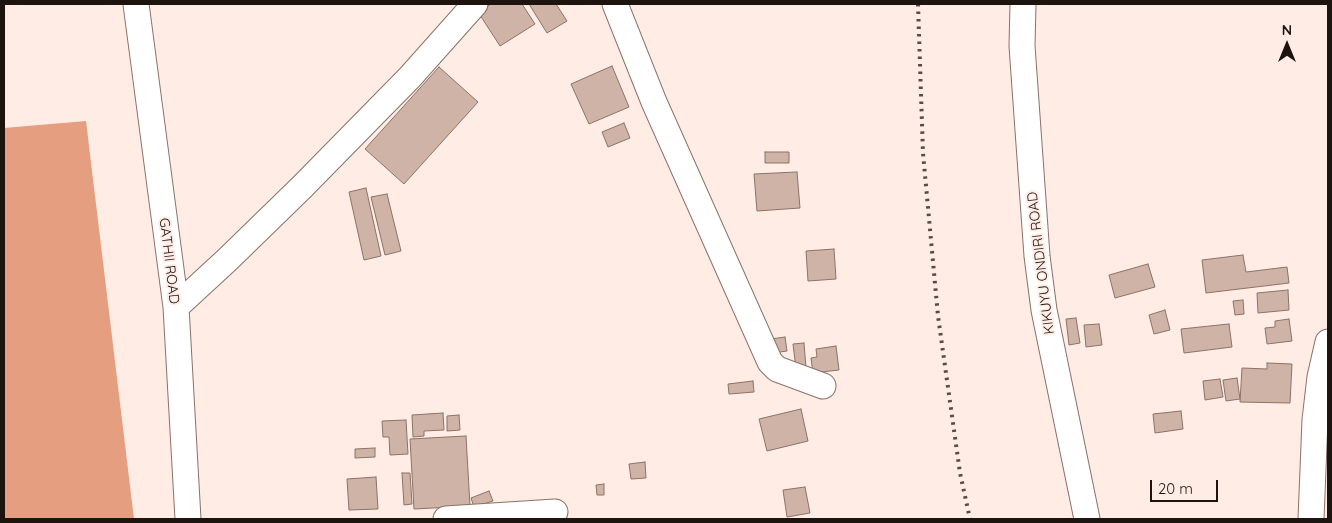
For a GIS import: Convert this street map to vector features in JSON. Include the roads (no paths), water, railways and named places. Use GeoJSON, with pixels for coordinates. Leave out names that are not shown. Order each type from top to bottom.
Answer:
{"type":"FeatureCollection","features":[{"type":"Feature","properties":{"kind":"street","name":"GATHII ROAD"},"geometry":{"type":"LineString","coordinates":[[136,4],[176,307],[188,519]]}},
{"type":"Feature","properties":{"kind":"street"},"geometry":{"type":"LineString","coordinates":[[176,307],[302,187],[410,77],[476,4]]}},
{"type":"Feature","properties":{"kind":"street"},"geometry":{"type":"LineString","coordinates":[[615,4],[654,102],[770,362],[777,369],[823,386]]}},
{"type":"Feature","properties":{"kind":"street","name":"KIKUYU ONDIRI ROAD"},"geometry":{"type":"LineString","coordinates":[[1023,4],[1022,46],[1037,256],[1044,310],[1087,519]]}},
{"type":"Feature","properties":{"kind":"street"},"geometry":{"type":"LineString","coordinates":[[1311,519],[1315,420],[1320,376],[1328,342]]}},
{"type":"Feature","properties":{"kind":"street"},"geometry":{"type":"LineString","coordinates":[[446,519],[555,512]]}},
{"type":"Feature","properties":{"kind":"railway"},"geometry":{"type":"LineString","coordinates":[[918,4],[923,153],[938,316],[960,473],[970,519]]}}]}
